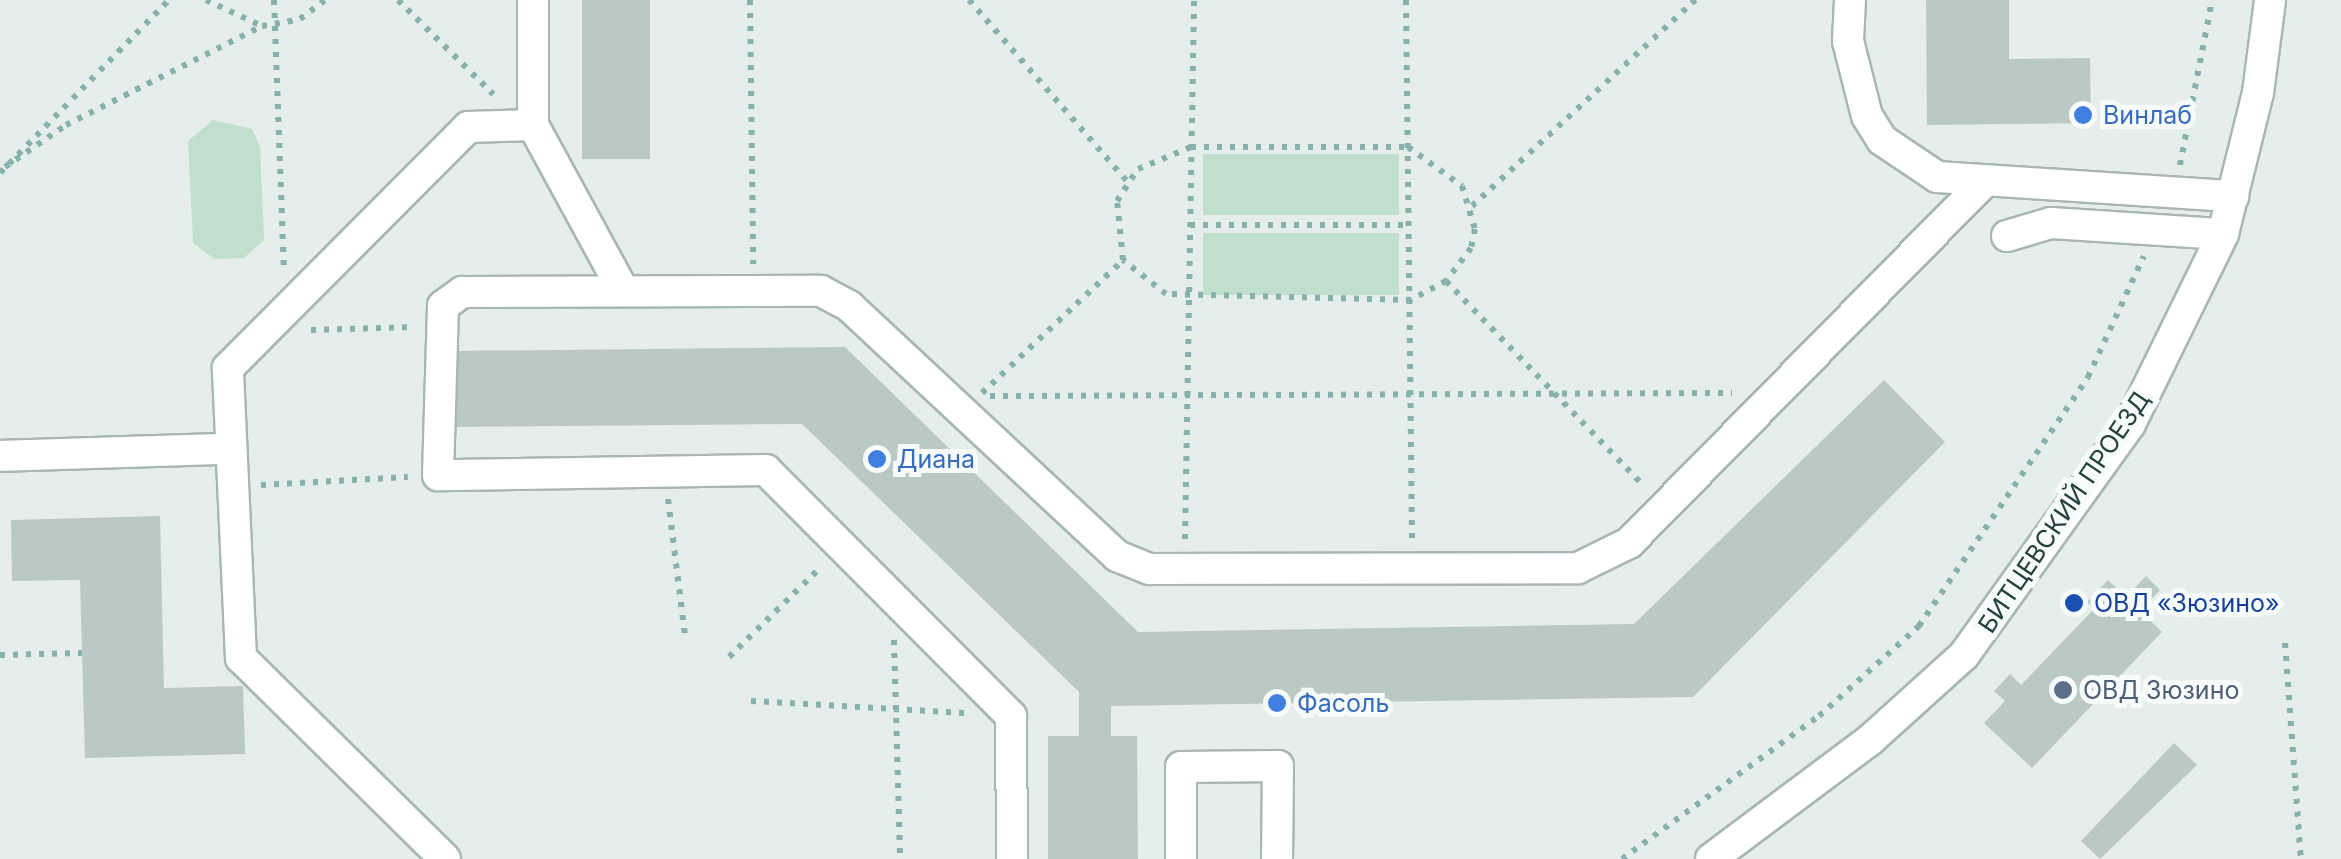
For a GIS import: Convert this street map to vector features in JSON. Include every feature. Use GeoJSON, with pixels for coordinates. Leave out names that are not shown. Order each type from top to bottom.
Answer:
{"type":"FeatureCollection","features":[{"type":"Feature","properties":{"kind":"street"},"geometry":{"type":"LineString","coordinates":[[533,0],[528,125],[623,290]]}},
{"type":"Feature","properties":{"kind":"street"},"geometry":{"type":"LineString","coordinates":[[1850,0],[1857,85],[1882,140],[1937,177],[1981,184],[2233,196]]}},
{"type":"Feature","properties":{"kind":"street","name":"БИТЦЕВСКИЙ ПРОЕЗД"},"geometry":{"type":"LineString","coordinates":[[1711,859],[1752,848],[1922,696],[1990,623],[2130,424],[2223,234],[2270,0]]}},
{"type":"Feature","properties":{"kind":"street"},"geometry":{"type":"LineString","coordinates":[[446,859],[241,658],[228,448],[228,368],[258,331],[468,127],[528,125]]}},
{"type":"Feature","properties":{"kind":"street"},"geometry":{"type":"LineString","coordinates":[[1012,859],[1010,716],[766,470],[438,475],[443,306],[462,292],[820,291],[849,306],[970,404],[1117,556],[1184,568],[1578,568],[1628,544],[1981,184]]}},
{"type":"Feature","properties":{"kind":"street"},"geometry":{"type":"LineString","coordinates":[[2007,236],[2051,223],[2223,234]]}},
{"type":"Feature","properties":{"kind":"street"},"geometry":{"type":"LineString","coordinates":[[0,456],[228,448]]}},
{"type":"Feature","properties":{"kind":"street"},"geometry":{"type":"LineString","coordinates":[[1181,859],[1181,766],[1278,766],[1277,859]]}},
{"type":"Feature","properties":{"kind":"path"},"geometry":{"type":"LineString","coordinates":[[3,170],[169,0]]}},
{"type":"Feature","properties":{"kind":"path"},"geometry":{"type":"LineString","coordinates":[[206,0],[262,26],[279,26],[325,0]]}},
{"type":"Feature","properties":{"kind":"path"},"geometry":{"type":"LineString","coordinates":[[274,0],[279,26],[285,306]]}},
{"type":"Feature","properties":{"kind":"path"},"geometry":{"type":"LineString","coordinates":[[398,0],[528,125]]}},
{"type":"Feature","properties":{"kind":"path"},"geometry":{"type":"LineString","coordinates":[[750,0],[754,289]]}},
{"type":"Feature","properties":{"kind":"path"},"geometry":{"type":"LineString","coordinates":[[969,0],[1128,182]]}},
{"type":"Feature","properties":{"kind":"path"},"geometry":{"type":"LineString","coordinates":[[1184,568],[1194,0]]}},
{"type":"Feature","properties":{"kind":"path"},"geometry":{"type":"LineString","coordinates":[[1406,0],[1412,568]]}},
{"type":"Feature","properties":{"kind":"path"},"geometry":{"type":"LineString","coordinates":[[1472,206],[1695,0]]}},
{"type":"Feature","properties":{"kind":"path"},"geometry":{"type":"LineString","coordinates":[[2172,191],[2212,0]]}},
{"type":"Feature","properties":{"kind":"path"},"geometry":{"type":"LineString","coordinates":[[3,170],[262,26]]}},
{"type":"Feature","properties":{"kind":"path"},"geometry":{"type":"LineString","coordinates":[[1192,147],[1408,147],[1445,168],[1472,206],[1471,248],[1446,281],[1410,300],[1189,300],[1166,294],[1124,260],[1117,201],[1128,182],[1164,154],[1192,147]]}},
{"type":"Feature","properties":{"kind":"path"},"geometry":{"type":"LineString","coordinates":[[1190,225],[1410,225]]}},
{"type":"Feature","properties":{"kind":"path"},"geometry":{"type":"LineString","coordinates":[[1622,859],[1819,716],[1919,626],[2088,377],[2156,229]]}},
{"type":"Feature","properties":{"kind":"path"},"geometry":{"type":"LineString","coordinates":[[970,404],[1124,260]]}},
{"type":"Feature","properties":{"kind":"path"},"geometry":{"type":"LineString","coordinates":[[1446,281],[1664,507]]}},
{"type":"Feature","properties":{"kind":"path"},"geometry":{"type":"LineString","coordinates":[[258,331],[440,327]]}},
{"type":"Feature","properties":{"kind":"path"},"geometry":{"type":"LineString","coordinates":[[970,404],[1187,395],[1774,392]]}},
{"type":"Feature","properties":{"kind":"path"},"geometry":{"type":"LineString","coordinates":[[664,471],[685,636]]}},
{"type":"Feature","properties":{"kind":"path"},"geometry":{"type":"LineString","coordinates":[[266,485],[383,478]]}},
{"type":"Feature","properties":{"kind":"path"},"geometry":{"type":"LineString","coordinates":[[729,658],[842,546]]}},
{"type":"Feature","properties":{"kind":"path"},"geometry":{"type":"LineString","coordinates":[[893,598],[900,859]]}},
{"type":"Feature","properties":{"kind":"path"},"geometry":{"type":"LineString","coordinates":[[2285,642],[2301,859]]}},
{"type":"Feature","properties":{"kind":"path"},"geometry":{"type":"LineString","coordinates":[[0,655],[82,653]]}},
{"type":"Feature","properties":{"kind":"path"},"geometry":{"type":"LineString","coordinates":[[751,701],[1010,716]]}},
{"type":"Feature","properties":{"kind":"green space"},"geometry":{"type":"Polygon","coordinates":[[[213,120],[252,129],[260,147],[264,240],[244,258],[214,259],[193,243],[188,141],[213,120]]]}},
{"type":"Feature","properties":{"kind":"green space"},"geometry":{"type":"Polygon","coordinates":[[[1203,154],[1399,154],[1399,215],[1203,215],[1203,154]]]}},
{"type":"Feature","properties":{"kind":"green space"},"geometry":{"type":"Polygon","coordinates":[[[1203,233],[1399,233],[1399,295],[1203,295],[1203,233]]]}},
{"type":"Feature","properties":{"kind":"building"},"geometry":{"type":"Polygon","coordinates":[[[582,0],[650,0],[650,159],[582,159],[582,0]]]}},
{"type":"Feature","properties":{"kind":"building"},"geometry":{"type":"Polygon","coordinates":[[[1926,0],[2009,0],[2009,59],[2090,58],[2091,123],[1927,125],[1926,0]]]}},
{"type":"Feature","properties":{"kind":"building"},"geometry":{"type":"Polygon","coordinates":[[[845,347],[1138,632],[1634,624],[1884,380],[1945,442],[1693,697],[1111,706],[1111,736],[1137,736],[1138,859],[1048,859],[1048,736],[1079,736],[1079,692],[802,424],[448,427],[447,351],[845,347]]]}},
{"type":"Feature","properties":{"kind":"building"},"geometry":{"type":"Polygon","coordinates":[[[160,516],[164,688],[243,686],[245,754],[85,758],[80,580],[12,581],[11,520],[160,516]]]}},
{"type":"Feature","properties":{"kind":"building"},"geometry":{"type":"Polygon","coordinates":[[[2146,576],[2160,590],[2140,611],[2162,632],[2032,768],[1984,723],[2005,701],[1994,691],[2010,674],[2021,685],[2094,609],[2087,602],[2108,580],[2126,597],[2146,576]]]}},
{"type":"Feature","properties":{"kind":"building"},"geometry":{"type":"Polygon","coordinates":[[[2174,743],[2197,765],[2100,859],[2081,841],[2174,743]]]}},
{"type":"Feature","properties":{"kind":"place","name":"Винлаб"},"geometry":{"type":"Point","coordinates":[2083,115]}},
{"type":"Feature","properties":{"kind":"place","name":"Диана"},"geometry":{"type":"Point","coordinates":[877,459]}},
{"type":"Feature","properties":{"kind":"place","name":"ОВД «Зюзино»"},"geometry":{"type":"Point","coordinates":[2074,603]}},
{"type":"Feature","properties":{"kind":"place","name":"ОВД Зюзино"},"geometry":{"type":"Point","coordinates":[2063,690]}},
{"type":"Feature","properties":{"kind":"place","name":"Фасоль"},"geometry":{"type":"Point","coordinates":[1277,703]}}]}
